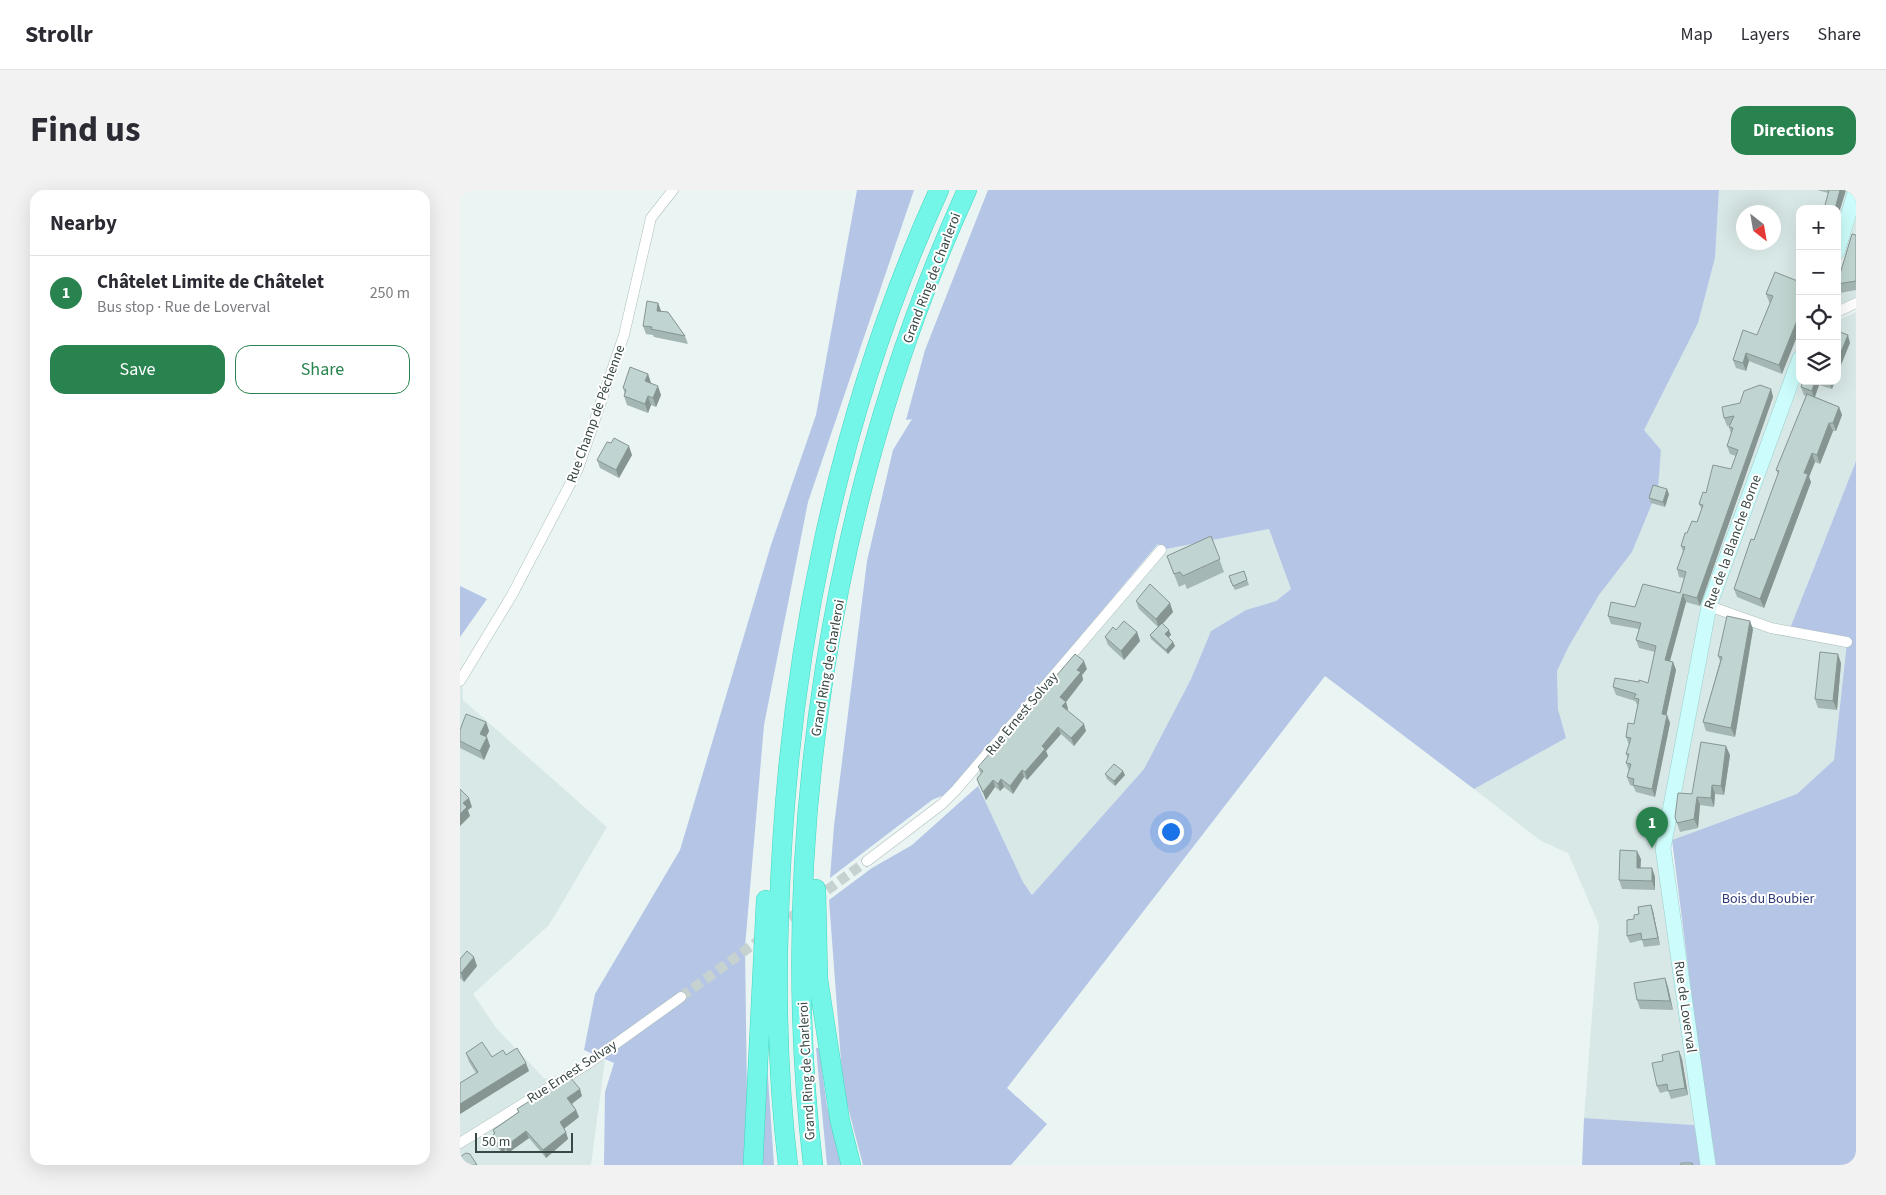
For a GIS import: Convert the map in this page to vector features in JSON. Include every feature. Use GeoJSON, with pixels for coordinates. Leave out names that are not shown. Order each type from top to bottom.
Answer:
{"type":"FeatureCollection","features":[{"type":"Feature","properties":{"kind":"highway","name":"Grand Ring de Charleroi"},"geometry":{"type":"LineString","coordinates":[[788,1165],[779,1054],[777,959],[780,849],[799,673],[817,574],[839,479],[869,374],[897,295],[939,190]]}},
{"type":"Feature","properties":{"kind":"highway","name":"Grand Ring de Charleroi"},"geometry":{"type":"LineString","coordinates":[[813,1165],[804,1057],[802,960],[806,841],[812,761],[826,668],[863,487],[890,393],[919,307],[967,190]]}},
{"type":"Feature","properties":{"kind":"highway"},"geometry":{"type":"LineString","coordinates":[[812,761],[820,808],[816,884],[818,979],[840,1121],[851,1165]]}},
{"type":"Feature","properties":{"kind":"highway"},"geometry":{"type":"LineString","coordinates":[[753,1165],[768,876],[780,849]]}},
{"type":"Feature","properties":{"kind":"street","name":"Rue Champ de Péchenne"},"geometry":{"type":"LineString","coordinates":[[460,680],[463,666],[512,595],[578,469],[624,335],[651,218],[673,190]]}},
{"type":"Feature","properties":{"kind":"street"},"geometry":{"type":"LineString","coordinates":[[1838,250],[1856,190]]}},
{"type":"Feature","properties":{"kind":"street"},"geometry":{"type":"LineString","coordinates":[[1841,310],[1856,303]]}},
{"type":"Feature","properties":{"kind":"street","name":"Rue de la Blanche Borne"},"geometry":{"type":"LineString","coordinates":[[1664,848],[1709,606],[1796,369]]}},
{"type":"Feature","properties":{"kind":"street","name":"Rue Ernest Solvay"},"geometry":{"type":"LineString","coordinates":[[867,861],[942,804],[956,790],[1161,550]]}},
{"type":"Feature","properties":{"kind":"street"},"geometry":{"type":"LineString","coordinates":[[1709,606],[1771,628],[1847,642]]}},
{"type":"Feature","properties":{"kind":"street","name":"Rue de Loverval"},"geometry":{"type":"LineString","coordinates":[[1664,848],[1708,1165]]}},
{"type":"Feature","properties":{"kind":"street","name":"Rue Ernest Solvay"},"geometry":{"type":"LineString","coordinates":[[460,1143],[589,1063],[681,997]]}},
{"type":"Feature","properties":{"kind":"shaded area"},"geometry":{"type":"Polygon","coordinates":[[[1719,190],[1856,190],[1841,231],[1841,205],[1796,205],[1796,353],[1780,395],[1692,672],[1659,827],[1694,1125],[1584,1118],[1599,925],[1568,853],[1541,841],[1474,789],[1566,738],[1558,709],[1557,671],[1569,646],[1599,595],[1632,552],[1658,489],[1661,450],[1643,430],[1698,323],[1715,258],[1719,190]]]}},
{"type":"Feature","properties":{"kind":"shaded area"},"geometry":{"type":"Polygon","coordinates":[[[1856,219],[1856,297],[1841,303],[1841,269],[1856,219]]]}},
{"type":"Feature","properties":{"kind":"shaded area"},"geometry":{"type":"Polygon","coordinates":[[[1856,312],[1856,461],[1806,587],[1847,642],[1834,760],[1797,794],[1672,840],[1710,624],[1734,549],[1799,385],[1841,385],[1841,319],[1856,312]]]}},
{"type":"Feature","properties":{"kind":"shaded area"},"geometry":{"type":"Polygon","coordinates":[[[1269,529],[1291,589],[1276,601],[1246,610],[1211,631],[1191,679],[1144,769],[1032,895],[1023,882],[978,786],[975,769],[1161,550],[1269,529]]]}},
{"type":"Feature","properties":{"kind":"shaded area"},"geometry":{"type":"Polygon","coordinates":[[[460,673],[462,674],[463,700],[607,827],[549,925],[473,994],[497,1029],[545,1079],[605,1060],[591,1165],[460,1165],[460,673]]]}},
{"type":"Feature","properties":{"kind":"green space"},"geometry":{"type":"Polygon","coordinates":[[[857,190],[914,190],[808,502],[764,725],[745,947],[747,1097],[745,1165],[604,1165],[605,1092],[614,1063],[584,1050],[595,994],[680,850],[771,545],[816,415],[857,190]]]}},
{"type":"Feature","properties":{"kind":"green space"},"geometry":{"type":"Polygon","coordinates":[[[988,190],[1719,190],[1715,258],[1698,323],[1644,430],[1661,450],[1658,489],[1632,552],[1599,595],[1569,646],[1557,671],[1558,709],[1566,738],[1474,789],[1325,676],[1007,1088],[1047,1124],[1011,1165],[863,1165],[843,1088],[829,900],[872,868],[912,845],[978,786],[1023,882],[1032,895],[1144,769],[1191,679],[1211,631],[1246,610],[1276,601],[1291,589],[1269,529],[1161,550],[1158,544],[1052,670],[956,790],[932,800],[830,878],[834,826],[867,561],[893,450],[912,419],[906,420],[925,350],[988,190]]]}},
{"type":"Feature","properties":{"kind":"green space","name":"Bois du Boubier"},"geometry":{"type":"Polygon","coordinates":[[[1856,461],[1856,1165],[1716,1165],[1701,1070],[1672,840],[1797,794],[1834,760],[1847,642],[1789,631],[1856,461]]]}},
{"type":"Feature","properties":{"kind":"green space"},"geometry":{"type":"Polygon","coordinates":[[[460,586],[487,599],[460,637],[460,586]]]}},
{"type":"Feature","properties":{"kind":"green space"},"geometry":{"type":"Polygon","coordinates":[[[816,1048],[819,1048],[827,1106],[843,1165],[827,1165],[816,1048]]]}},
{"type":"Feature","properties":{"kind":"green space"},"geometry":{"type":"Polygon","coordinates":[[[767,1062],[774,1165],[761,1165],[767,1062]]]}},
{"type":"Feature","properties":{"kind":"green space"},"geometry":{"type":"Polygon","coordinates":[[[1584,1118],[1694,1125],[1702,1165],[1582,1165],[1584,1118]]]}},
{"type":"Feature","properties":{"kind":"building"},"geometry":{"type":"Polygon","coordinates":[[[1829,190],[1840,190],[1836,205],[1825,205],[1829,190]]]}},
{"type":"Feature","properties":{"kind":"building"},"geometry":{"type":"Polygon","coordinates":[[[1852,234],[1856,235],[1856,281],[1841,283],[1841,271],[1852,234]]]}},
{"type":"Feature","properties":{"kind":"building"},"geometry":{"type":"Polygon","coordinates":[[[1775,272],[1796,280],[1796,323],[1779,365],[1746,353],[1743,363],[1733,360],[1743,330],[1757,335],[1773,296],[1766,294],[1775,272]]]}},
{"type":"Feature","properties":{"kind":"building"},"geometry":{"type":"Polygon","coordinates":[[[647,301],[658,303],[657,311],[668,312],[685,336],[643,326],[647,301]]]}},
{"type":"Feature","properties":{"kind":"building"},"geometry":{"type":"Polygon","coordinates":[[[1841,332],[1848,335],[1841,352],[1841,332]]]}},
{"type":"Feature","properties":{"kind":"building"},"geometry":{"type":"Polygon","coordinates":[[[630,367],[648,374],[645,381],[658,386],[653,398],[648,396],[645,404],[624,396],[626,390],[623,388],[630,367]]]}},
{"type":"Feature","properties":{"kind":"building"},"geometry":{"type":"Polygon","coordinates":[[[1760,385],[1771,389],[1697,598],[1683,594],[1665,660],[1673,662],[1662,714],[1667,715],[1652,789],[1633,785],[1634,779],[1627,777],[1631,764],[1626,763],[1629,754],[1626,754],[1631,738],[1626,737],[1628,723],[1634,724],[1639,699],[1634,698],[1636,694],[1613,687],[1615,678],[1639,682],[1639,680],[1648,683],[1656,646],[1636,640],[1641,623],[1608,616],[1611,602],[1635,607],[1643,584],[1680,593],[1686,572],[1677,569],[1685,547],[1681,546],[1685,533],[1687,533],[1692,521],[1697,522],[1703,505],[1699,504],[1703,492],[1706,493],[1713,465],[1731,469],[1738,450],[1727,446],[1733,428],[1729,427],[1734,416],[1724,418],[1722,407],[1740,403],[1744,391],[1760,385]]]}},
{"type":"Feature","properties":{"kind":"building"},"geometry":{"type":"Polygon","coordinates":[[[1802,385],[1814,385],[1812,391],[1801,387],[1802,385]]]}},
{"type":"Feature","properties":{"kind":"building"},"geometry":{"type":"Polygon","coordinates":[[[1807,394],[1839,407],[1833,423],[1829,423],[1817,455],[1812,453],[1804,473],[1808,474],[1760,599],[1734,589],[1751,539],[1754,540],[1779,471],[1776,470],[1807,394]]]}},
{"type":"Feature","properties":{"kind":"building"},"geometry":{"type":"Polygon","coordinates":[[[614,438],[629,446],[616,470],[597,460],[607,442],[611,443],[614,438]]]}},
{"type":"Feature","properties":{"kind":"building"},"geometry":{"type":"Polygon","coordinates":[[[1653,485],[1667,489],[1663,502],[1649,498],[1653,485]]]}},
{"type":"Feature","properties":{"kind":"building"},"geometry":{"type":"Polygon","coordinates":[[[1211,536],[1220,559],[1183,576],[1180,572],[1174,574],[1167,556],[1211,536]]]}},
{"type":"Feature","properties":{"kind":"building"},"geometry":{"type":"Polygon","coordinates":[[[1244,571],[1247,580],[1233,586],[1229,576],[1244,571]]]}},
{"type":"Feature","properties":{"kind":"building"},"geometry":{"type":"Polygon","coordinates":[[[1150,584],[1170,603],[1156,619],[1136,601],[1150,584]]]}},
{"type":"Feature","properties":{"kind":"building"},"geometry":{"type":"Polygon","coordinates":[[[1727,616],[1750,621],[1731,728],[1703,722],[1722,657],[1718,656],[1727,616]]]}},
{"type":"Feature","properties":{"kind":"building"},"geometry":{"type":"Polygon","coordinates":[[[1124,621],[1137,632],[1121,651],[1105,637],[1113,627],[1116,630],[1124,621]]]}},
{"type":"Feature","properties":{"kind":"building"},"geometry":{"type":"Polygon","coordinates":[[[1162,623],[1169,630],[1165,634],[1173,642],[1166,650],[1150,635],[1162,623]]]}},
{"type":"Feature","properties":{"kind":"building"},"geometry":{"type":"Polygon","coordinates":[[[1820,652],[1838,654],[1833,701],[1815,699],[1820,652]]]}},
{"type":"Feature","properties":{"kind":"building"},"geometry":{"type":"Polygon","coordinates":[[[1075,654],[1084,661],[1077,670],[1081,672],[1060,697],[1066,702],[1062,706],[1084,724],[1071,738],[1058,727],[1042,746],[1045,749],[1025,772],[1022,770],[1010,786],[1001,779],[998,784],[993,780],[983,792],[977,779],[983,771],[978,767],[1075,654]]]}},
{"type":"Feature","properties":{"kind":"building"},"geometry":{"type":"Polygon","coordinates":[[[466,714],[486,722],[480,734],[487,737],[480,751],[460,741],[460,730],[466,714]]]}},
{"type":"Feature","properties":{"kind":"building"},"geometry":{"type":"Polygon","coordinates":[[[1701,742],[1726,746],[1721,786],[1712,785],[1711,798],[1697,797],[1694,819],[1677,823],[1675,817],[1678,793],[1692,794],[1701,742]]]}},
{"type":"Feature","properties":{"kind":"building"},"geometry":{"type":"Polygon","coordinates":[[[1114,764],[1123,771],[1114,781],[1105,774],[1114,764]]]}},
{"type":"Feature","properties":{"kind":"building"},"geometry":{"type":"Polygon","coordinates":[[[460,789],[469,798],[463,803],[467,807],[460,814],[460,789]]]}},
{"type":"Feature","properties":{"kind":"building"},"geometry":{"type":"Polygon","coordinates":[[[1620,850],[1637,851],[1637,868],[1652,868],[1652,881],[1619,880],[1620,850]]]}},
{"type":"Feature","properties":{"kind":"building"},"geometry":{"type":"Polygon","coordinates":[[[1651,905],[1658,938],[1642,940],[1641,933],[1627,936],[1627,920],[1634,919],[1634,915],[1639,914],[1638,907],[1651,905]]]}},
{"type":"Feature","properties":{"kind":"building"},"geometry":{"type":"Polygon","coordinates":[[[467,951],[474,957],[461,973],[460,959],[467,951]]]}},
{"type":"Feature","properties":{"kind":"building"},"geometry":{"type":"Polygon","coordinates":[[[1665,978],[1670,1001],[1637,1000],[1634,983],[1665,978]]]}},
{"type":"Feature","properties":{"kind":"building"},"geometry":{"type":"Polygon","coordinates":[[[482,1042],[492,1057],[503,1050],[506,1055],[517,1048],[526,1063],[460,1104],[460,1083],[478,1072],[466,1053],[482,1042]]]}},
{"type":"Feature","properties":{"kind":"building"},"geometry":{"type":"Polygon","coordinates":[[[1679,1051],[1685,1088],[1668,1091],[1667,1084],[1657,1086],[1652,1063],[1663,1061],[1662,1055],[1679,1051]]]}},
{"type":"Feature","properties":{"kind":"building"},"geometry":{"type":"Polygon","coordinates":[[[569,1076],[580,1089],[567,1098],[576,1110],[560,1122],[566,1132],[543,1150],[526,1131],[506,1146],[503,1142],[499,1145],[492,1136],[495,1133],[493,1130],[519,1112],[517,1109],[569,1076]]]}},
{"type":"Feature","properties":{"kind":"building"},"geometry":{"type":"Polygon","coordinates":[[[466,1153],[470,1154],[477,1165],[460,1165],[460,1157],[466,1153]]]}},
{"type":"Feature","properties":{"kind":"building"},"geometry":{"type":"Polygon","coordinates":[[[1681,1163],[1692,1163],[1693,1165],[1681,1165],[1681,1163]]]}},
{"type":"Feature","properties":{"kind":"tunnel"},"geometry":{"type":"LineString","coordinates":[[815,899],[867,861]]}},
{"type":"Feature","properties":{"kind":"tunnel"},"geometry":{"type":"LineString","coordinates":[[777,927],[804,908]]}},
{"type":"Feature","properties":{"kind":"tunnel"},"geometry":{"type":"LineString","coordinates":[[681,997],[765,936]]}},
{"type":"Feature","properties":{"kind":"place","name":"Châtelet Limite de Châtelet"},"geometry":{"type":"Point","coordinates":[1652,848]}}]}
